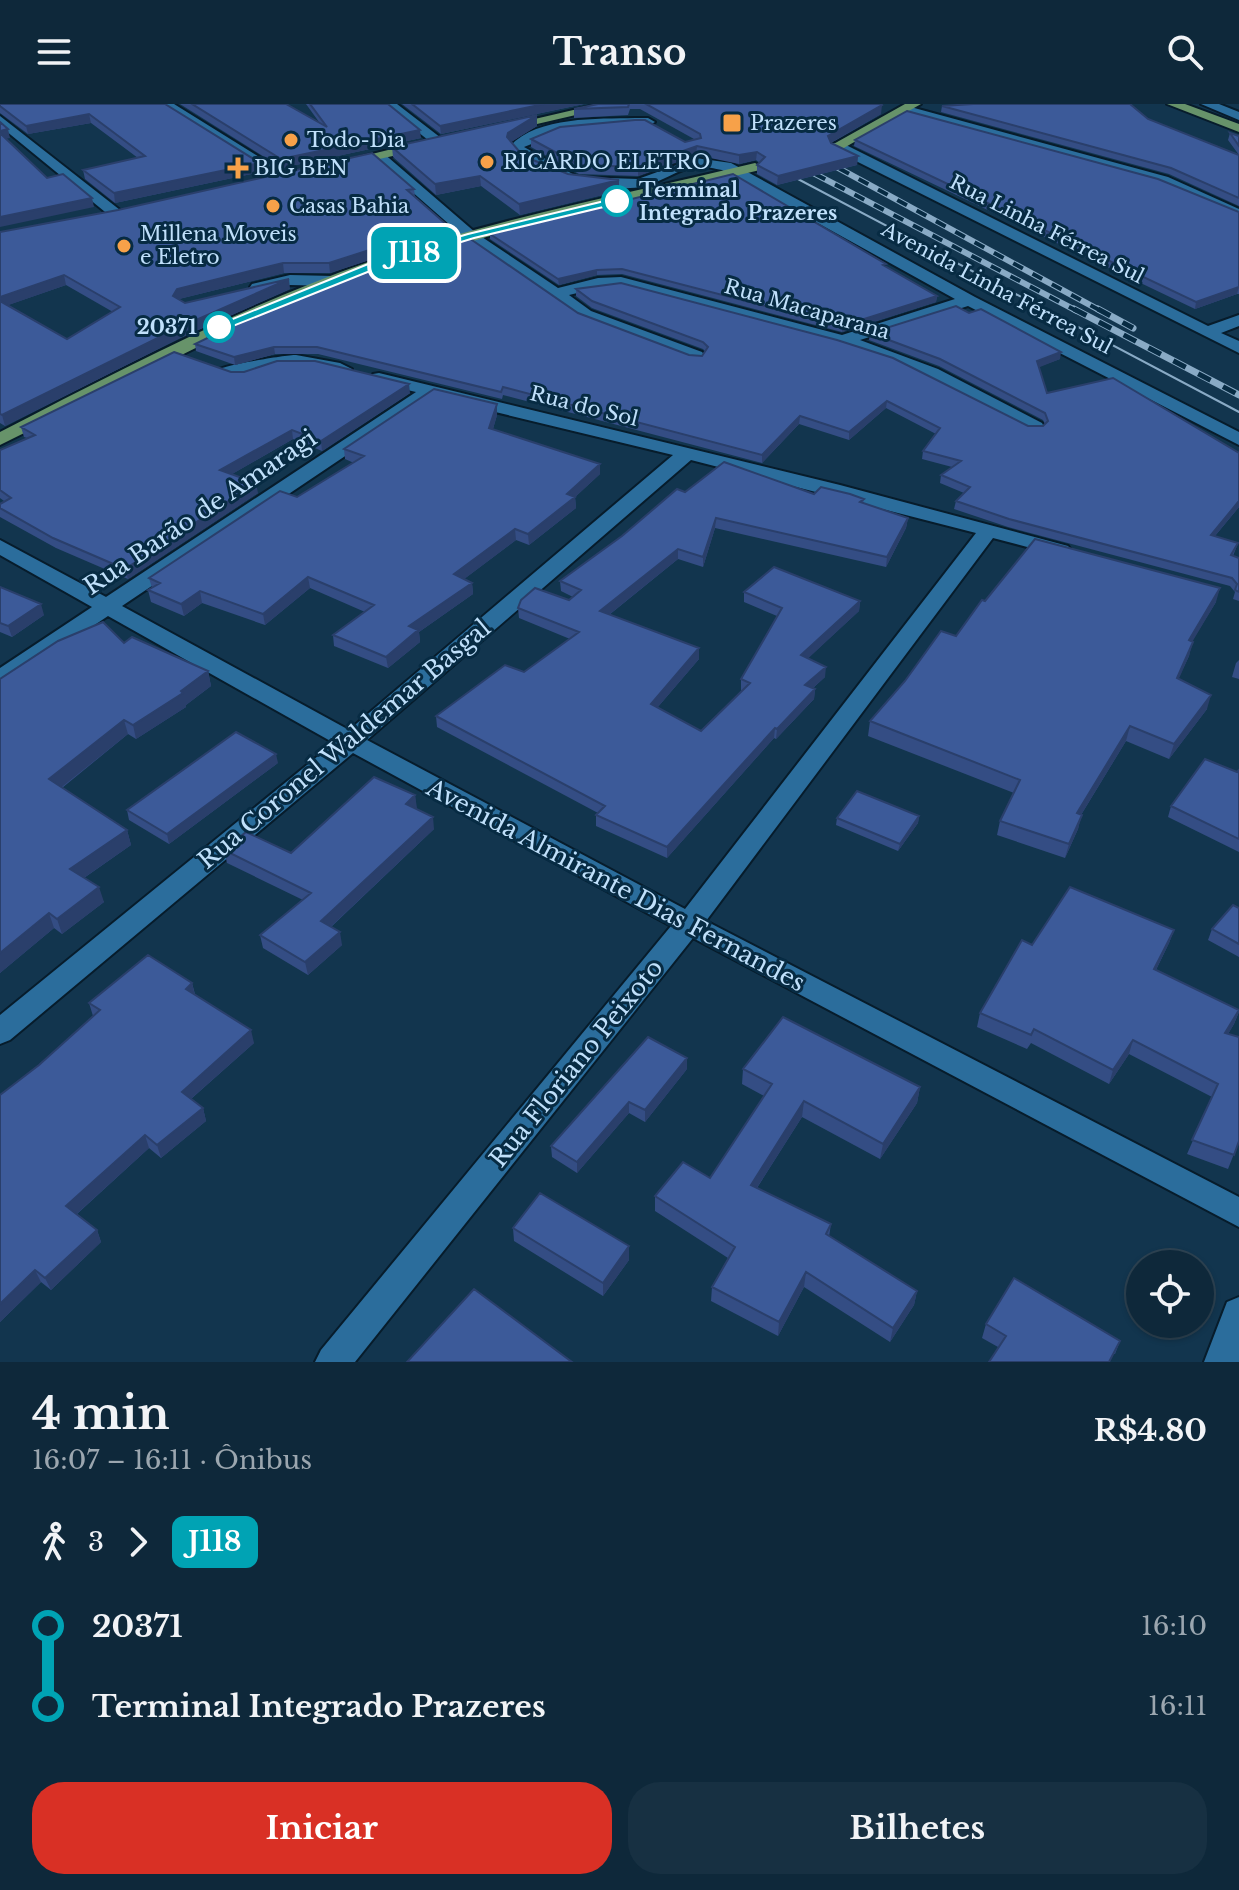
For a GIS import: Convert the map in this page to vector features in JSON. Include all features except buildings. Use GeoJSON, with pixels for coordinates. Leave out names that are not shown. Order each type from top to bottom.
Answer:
{"type":"FeatureCollection","features":[{"type":"Feature","properties":{"kind":"main road"},"geometry":{"type":"LineString","coordinates":[[497,129],[616,104]]}},
{"type":"Feature","properties":{"kind":"main road"},"geometry":{"type":"LineString","coordinates":[[837,146],[912,106],[933,104]]}},
{"type":"Feature","properties":{"kind":"main road"},"geometry":{"type":"LineString","coordinates":[[1157,105],[1178,106],[1239,128]]}},
{"type":"Feature","properties":{"kind":"main road"},"geometry":{"type":"LineString","coordinates":[[330,166],[453,138]]}},
{"type":"Feature","properties":{"kind":"main road"},"geometry":{"type":"LineString","coordinates":[[0,439],[263,307],[333,281],[471,236],[755,167]]}},
{"type":"Feature","properties":{"kind":"main road"},"geometry":{"type":"LineString","coordinates":[[276,178],[299,173]]}},
{"type":"Feature","properties":{"kind":"street"},"geometry":{"type":"LineString","coordinates":[[165,104],[276,178]]}},
{"type":"Feature","properties":{"kind":"street"},"geometry":{"type":"LineString","coordinates":[[389,104],[438,141]]}},
{"type":"Feature","properties":{"kind":"street"},"geometry":{"type":"LineString","coordinates":[[616,104],[654,125],[595,122],[527,138],[517,146],[521,152],[566,178],[578,181],[639,183],[701,156],[755,167]]}},
{"type":"Feature","properties":{"kind":"street"},"geometry":{"type":"LineString","coordinates":[[1207,104],[1239,116]]}},
{"type":"Feature","properties":{"kind":"street"},"geometry":{"type":"LineString","coordinates":[[912,106],[1163,180],[1239,214]]}},
{"type":"Feature","properties":{"kind":"street"},"geometry":{"type":"LineString","coordinates":[[0,120],[115,213]]}},
{"type":"Feature","properties":{"kind":"street","name":"Rua Linha Férrea Sul"},"geometry":{"type":"LineString","coordinates":[[837,146],[1239,348]]}},
{"type":"Feature","properties":{"kind":"street"},"geometry":{"type":"LineString","coordinates":[[377,155],[471,236],[592,318],[696,356]]}},
{"type":"Feature","properties":{"kind":"street"},"geometry":{"type":"LineString","coordinates":[[701,156],[737,171]]}},
{"type":"Feature","properties":{"kind":"street","name":"Avenida Linha Férrea Sul"},"geometry":{"type":"LineString","coordinates":[[737,171],[969,300],[1239,439]]}},
{"type":"Feature","properties":{"kind":"street"},"geometry":{"type":"LineString","coordinates":[[239,292],[285,281],[333,281]]}},
{"type":"Feature","properties":{"kind":"street","name":"Rua Macaparana"},"geometry":{"type":"LineString","coordinates":[[555,294],[605,282],[634,284],[843,340],[932,373],[1035,427]]}},
{"type":"Feature","properties":{"kind":"street"},"geometry":{"type":"LineString","coordinates":[[843,340],[969,300]]}},
{"type":"Feature","properties":{"kind":"street"},"geometry":{"type":"LineString","coordinates":[[1208,332],[1239,320]]}},
{"type":"Feature","properties":{"kind":"street","name":"Rua do Sol"},"geometry":{"type":"LineString","coordinates":[[172,351],[197,362],[240,373],[266,363],[310,361],[1083,556]]}},
{"type":"Feature","properties":{"kind":"street","name":"Rua Barão de Amaragi"},"geometry":{"type":"LineString","coordinates":[[0,678],[430,391]]}},
{"type":"Feature","properties":{"kind":"street","name":"Rua Coronel Waldemar Basgal"},"geometry":{"type":"LineString","coordinates":[[0,1032],[349,743],[686,454]]}},
{"type":"Feature","properties":{"kind":"street","name":"Rua Floriano Peixoto"},"geometry":{"type":"LineString","coordinates":[[333,1362],[688,925],[989,530]]}},
{"type":"Feature","properties":{"kind":"street","name":"Avenida Almirante Dias Fernandes"},"geometry":{"type":"LineString","coordinates":[[0,546],[349,743],[688,925],[1239,1213]]}},
{"type":"Feature","properties":{"kind":"street"},"geometry":{"type":"LineString","coordinates":[[1222,1362],[1239,1313]]}},
{"type":"Feature","properties":{"kind":"tram line"},"geometry":{"type":"LineString","coordinates":[[779,169],[1239,412]]}},
{"type":"Feature","properties":{"kind":"railway"},"geometry":{"type":"LineString","coordinates":[[820,158],[1101,311]]}},
{"type":"Feature","properties":{"kind":"railway"},"geometry":{"type":"LineString","coordinates":[[796,164],[1077,311]]}},
{"type":"Feature","properties":{"kind":"railway"},"geometry":{"type":"LineString","coordinates":[[1074,309],[1239,395]]}},
{"type":"Feature","properties":{"kind":"railway"},"geometry":{"type":"LineString","coordinates":[[1098,309],[1133,328]]}},
{"type":"Feature","properties":{"kind":"bus line","name":"J118"},"geometry":{"type":"LineString","coordinates":[[219,327],[263,307],[376,265],[471,236],[617,201]]}},
{"type":"Feature","properties":{"kind":"place","name":"Prazeres"},"geometry":{"type":"Point","coordinates":[732,123]}},
{"type":"Feature","properties":{"kind":"place","name":"Todo-Dia"},"geometry":{"type":"Point","coordinates":[291,140]}},
{"type":"Feature","properties":{"kind":"place","name":"RICARDO ELETRO"},"geometry":{"type":"Point","coordinates":[487,162]}},
{"type":"Feature","properties":{"kind":"place","name":"BIG BEN"},"geometry":{"type":"Point","coordinates":[238,168]}},
{"type":"Feature","properties":{"kind":"place","name":"Terminal Integrado Prazeres"},"geometry":{"type":"Point","coordinates":[617,201]}},
{"type":"Feature","properties":{"kind":"place","name":"Casas Bahia"},"geometry":{"type":"Point","coordinates":[273,206]}},
{"type":"Feature","properties":{"kind":"place","name":"Millena Moveis e Eletro"},"geometry":{"type":"Point","coordinates":[124,246]}},
{"type":"Feature","properties":{"kind":"place","name":"20371"},"geometry":{"type":"Point","coordinates":[219,327]}}]}
